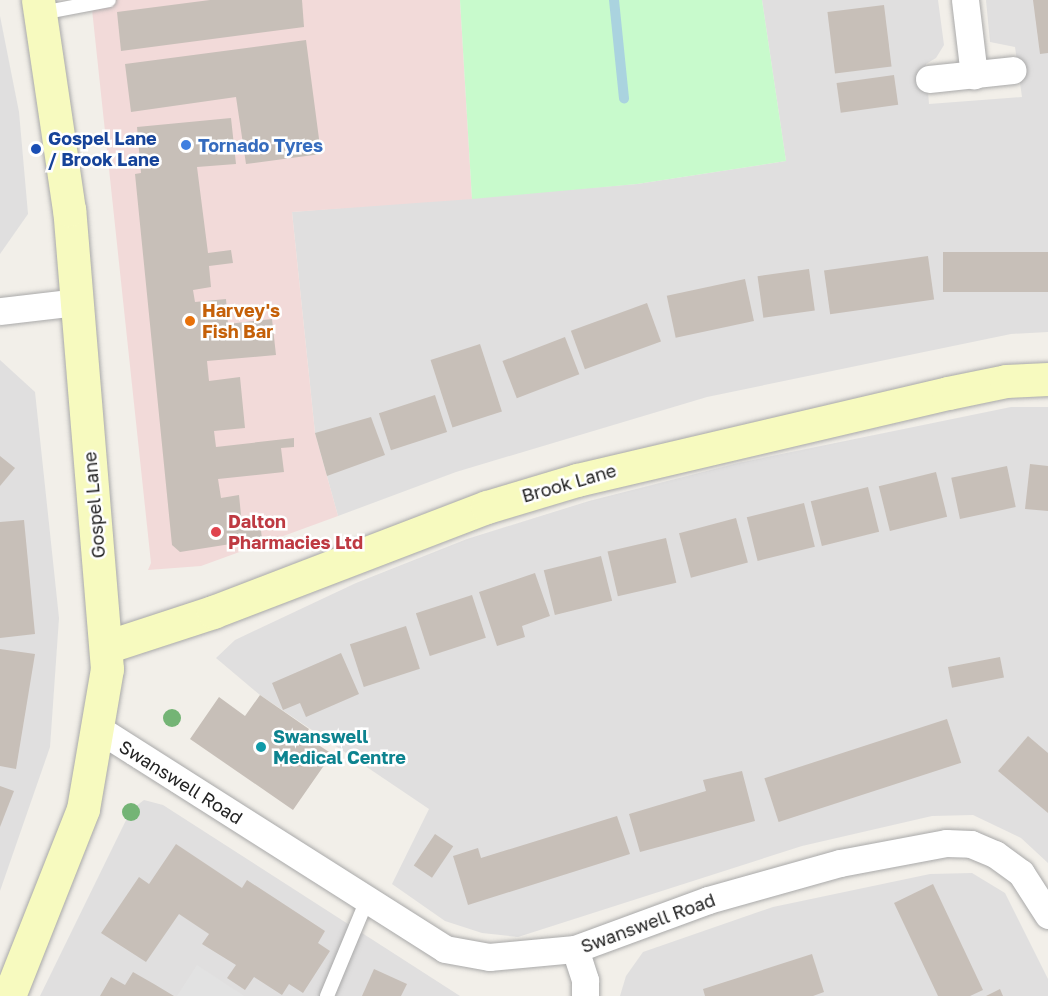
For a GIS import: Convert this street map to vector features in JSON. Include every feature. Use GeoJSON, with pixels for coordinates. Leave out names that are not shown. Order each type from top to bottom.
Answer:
{"type":"FeatureCollection","features":[{"type":"Feature","properties":{"kind":"street"},"geometry":{"type":"LineString","coordinates":[[965,0],[974,75]]}},
{"type":"Feature","properties":{"kind":"street","name":"Gospel Lane"},"geometry":{"type":"LineString","coordinates":[[9,996],[83,809],[107,669],[69,210],[40,6]]}},
{"type":"Feature","properties":{"kind":"street"},"geometry":{"type":"LineString","coordinates":[[929,79],[1013,70]]}},
{"type":"Feature","properties":{"kind":"street"},"geometry":{"type":"LineString","coordinates":[[0,311],[77,302]]}},
{"type":"Feature","properties":{"kind":"street","name":"Brook Lane"},"geometry":{"type":"LineString","coordinates":[[106,647],[213,612],[487,507],[577,480],[960,390],[1006,381],[1048,379]]}},
{"type":"Feature","properties":{"kind":"street","name":"Swanswell Road"},"geometry":{"type":"LineString","coordinates":[[97,728],[445,949],[489,957],[575,949],[708,900],[840,863],[946,843],[971,844],[995,854],[1021,873],[1048,915]]}},
{"type":"Feature","properties":{"kind":"street"},"geometry":{"type":"LineString","coordinates":[[575,949],[585,980],[585,996]]}},
{"type":"Feature","properties":{"kind":"lane"},"geometry":{"type":"LineString","coordinates":[[40,6],[109,0]]}},
{"type":"Feature","properties":{"kind":"lane"},"geometry":{"type":"LineString","coordinates":[[327,996],[367,900]]}},
{"type":"Feature","properties":{"kind":"shaded area"},"geometry":{"type":"Polygon","coordinates":[[[91,0],[460,0],[472,199],[292,212],[315,433],[338,516],[201,566],[148,570],[151,563],[91,0]]]}},
{"type":"Feature","properties":{"kind":"shaded area"},"geometry":{"type":"Polygon","coordinates":[[[762,0],[938,0],[944,45],[936,58],[926,64],[929,104],[1022,97],[1015,47],[990,42],[986,0],[1048,0],[1048,332],[1011,334],[707,397],[456,472],[338,516],[315,433],[292,212],[637,184],[786,161],[762,0]]]}},
{"type":"Feature","properties":{"kind":"shaded area"},"geometry":{"type":"Polygon","coordinates":[[[0,16],[19,112],[28,214],[0,254],[0,16]]]}},
{"type":"Feature","properties":{"kind":"shaded area"},"geometry":{"type":"Polygon","coordinates":[[[0,360],[35,392],[59,618],[50,747],[0,891],[0,360]]]}},
{"type":"Feature","properties":{"kind":"shaded area"},"geometry":{"type":"Polygon","coordinates":[[[1011,407],[1048,407],[1048,863],[1021,838],[973,815],[932,816],[802,846],[518,937],[482,933],[445,921],[392,884],[429,809],[260,695],[216,658],[235,640],[356,583],[467,539],[589,501],[738,463],[1011,407]]]}},
{"type":"Feature","properties":{"kind":"shaded area"},"geometry":{"type":"Polygon","coordinates":[[[144,800],[163,805],[460,996],[40,996],[131,810],[144,800]]]}},
{"type":"Feature","properties":{"kind":"shaded area"},"geometry":{"type":"Polygon","coordinates":[[[972,873],[1005,893],[1048,979],[1048,996],[620,996],[626,976],[643,952],[773,907],[930,874],[972,873]]]}},
{"type":"Feature","properties":{"kind":"shaded area"},"geometry":{"type":"Polygon","coordinates":[[[197,965],[244,996],[177,996],[197,965]]]}},
{"type":"Feature","properties":{"kind":"green space"},"geometry":{"type":"Polygon","coordinates":[[[460,0],[762,0],[786,161],[637,184],[472,199],[460,0]]]}},
{"type":"Feature","properties":{"kind":"building"},"geometry":{"type":"Polygon","coordinates":[[[210,0],[302,0],[304,27],[121,51],[117,12],[210,0]]]}},
{"type":"Feature","properties":{"kind":"building"},"geometry":{"type":"Polygon","coordinates":[[[1033,0],[1048,0],[1048,53],[1040,54],[1033,0]]]}},
{"type":"Feature","properties":{"kind":"building"},"geometry":{"type":"Polygon","coordinates":[[[884,5],[892,67],[835,73],[827,12],[884,5]]]}},
{"type":"Feature","properties":{"kind":"building"},"geometry":{"type":"Polygon","coordinates":[[[306,40],[321,154],[246,164],[236,97],[131,112],[125,64],[306,40]]]}},
{"type":"Feature","properties":{"kind":"building"},"geometry":{"type":"Polygon","coordinates":[[[894,75],[898,105],[841,113],[837,83],[894,75]]]}},
{"type":"Feature","properties":{"kind":"building"},"geometry":{"type":"Polygon","coordinates":[[[231,118],[236,164],[197,167],[208,253],[231,250],[233,263],[209,266],[211,287],[193,290],[195,302],[226,299],[228,324],[272,319],[276,355],[207,361],[209,381],[240,377],[245,428],[214,431],[216,447],[294,438],[294,447],[281,448],[284,472],[218,479],[221,498],[239,495],[242,525],[260,522],[262,539],[180,552],[172,545],[135,174],[141,173],[137,127],[231,118]]]}},
{"type":"Feature","properties":{"kind":"building"},"geometry":{"type":"Polygon","coordinates":[[[943,252],[1048,252],[1048,292],[943,292],[943,252]]]}},
{"type":"Feature","properties":{"kind":"building"},"geometry":{"type":"Polygon","coordinates":[[[928,256],[934,300],[830,314],[824,271],[928,256]]]}},
{"type":"Feature","properties":{"kind":"building"},"geometry":{"type":"Polygon","coordinates":[[[809,269],[815,311],[763,318],[758,276],[809,269]]]}},
{"type":"Feature","properties":{"kind":"building"},"geometry":{"type":"Polygon","coordinates":[[[745,279],[754,321],[676,338],[667,296],[745,279]]]}},
{"type":"Feature","properties":{"kind":"building"},"geometry":{"type":"Polygon","coordinates":[[[647,303],[661,342],[585,369],[571,331],[647,303]]]}},
{"type":"Feature","properties":{"kind":"building"},"geometry":{"type":"Polygon","coordinates":[[[565,337],[579,374],[517,398],[502,361],[565,337]]]}},
{"type":"Feature","properties":{"kind":"building"},"geometry":{"type":"Polygon","coordinates":[[[480,344],[502,412],[452,428],[431,360],[480,344]]]}},
{"type":"Feature","properties":{"kind":"building"},"geometry":{"type":"Polygon","coordinates":[[[435,395],[447,432],[391,450],[379,413],[435,395]]]}},
{"type":"Feature","properties":{"kind":"building"},"geometry":{"type":"Polygon","coordinates":[[[371,417],[385,455],[327,476],[315,433],[371,417]]]}},
{"type":"Feature","properties":{"kind":"building"},"geometry":{"type":"Polygon","coordinates":[[[0,456],[15,468],[0,486],[0,456]]]}},
{"type":"Feature","properties":{"kind":"building"},"geometry":{"type":"Polygon","coordinates":[[[1030,464],[1048,466],[1048,511],[1025,509],[1030,464]]]}},
{"type":"Feature","properties":{"kind":"building"},"geometry":{"type":"Polygon","coordinates":[[[1007,466],[1016,507],[960,519],[951,478],[1007,466]]]}},
{"type":"Feature","properties":{"kind":"building"},"geometry":{"type":"Polygon","coordinates":[[[936,472],[947,517],[890,531],[879,486],[936,472]]]}},
{"type":"Feature","properties":{"kind":"building"},"geometry":{"type":"Polygon","coordinates":[[[868,487],[879,532],[822,546],[811,501],[868,487]]]}},
{"type":"Feature","properties":{"kind":"building"},"geometry":{"type":"Polygon","coordinates":[[[804,503],[815,547],[758,561],[747,517],[804,503]]]}},
{"type":"Feature","properties":{"kind":"building"},"geometry":{"type":"Polygon","coordinates":[[[736,518],[748,562],[691,578],[679,533],[736,518]]]}},
{"type":"Feature","properties":{"kind":"building"},"geometry":{"type":"Polygon","coordinates":[[[24,520],[35,634],[0,638],[0,522],[24,520]]]}},
{"type":"Feature","properties":{"kind":"building"},"geometry":{"type":"Polygon","coordinates":[[[666,538],[676,583],[618,596],[608,551],[666,538]]]}},
{"type":"Feature","properties":{"kind":"building"},"geometry":{"type":"Polygon","coordinates":[[[601,556],[612,601],[555,615],[544,570],[601,556]]]}},
{"type":"Feature","properties":{"kind":"building"},"geometry":{"type":"Polygon","coordinates":[[[535,573],[550,616],[522,626],[525,637],[497,646],[479,592],[535,573]]]}},
{"type":"Feature","properties":{"kind":"building"},"geometry":{"type":"Polygon","coordinates":[[[472,595],[486,638],[430,656],[416,613],[472,595]]]}},
{"type":"Feature","properties":{"kind":"building"},"geometry":{"type":"Polygon","coordinates":[[[406,626],[420,669],[364,687],[350,644],[406,626]]]}},
{"type":"Feature","properties":{"kind":"building"},"geometry":{"type":"Polygon","coordinates":[[[0,649],[35,654],[16,769],[0,766],[0,649]]]}},
{"type":"Feature","properties":{"kind":"building"},"geometry":{"type":"Polygon","coordinates":[[[341,653],[359,694],[306,717],[300,703],[283,710],[272,683],[341,653]]]}},
{"type":"Feature","properties":{"kind":"building"},"geometry":{"type":"Polygon","coordinates":[[[1000,657],[1004,678],[952,688],[948,667],[1000,657]]]}},
{"type":"Feature","properties":{"kind":"building","name":"Swanswell Medical Centre"},"geometry":{"type":"Polygon","coordinates":[[[260,695],[309,729],[305,736],[332,754],[293,810],[190,739],[219,697],[245,716],[260,695]]]}},
{"type":"Feature","properties":{"kind":"building"},"geometry":{"type":"Polygon","coordinates":[[[947,719],[961,763],[779,822],[764,778],[947,719]]]}},
{"type":"Feature","properties":{"kind":"building"},"geometry":{"type":"Polygon","coordinates":[[[1028,736],[1048,753],[1048,813],[998,771],[1028,736]]]}},
{"type":"Feature","properties":{"kind":"building"},"geometry":{"type":"Polygon","coordinates":[[[742,771],[755,821],[640,852],[629,814],[706,791],[703,780],[742,771]]]}},
{"type":"Feature","properties":{"kind":"building"},"geometry":{"type":"Polygon","coordinates":[[[0,786],[14,791],[0,827],[0,786]]]}},
{"type":"Feature","properties":{"kind":"building"},"geometry":{"type":"Polygon","coordinates":[[[617,816],[630,854],[468,905],[453,856],[478,848],[481,858],[617,816]]]}},
{"type":"Feature","properties":{"kind":"building"},"geometry":{"type":"Polygon","coordinates":[[[435,834],[453,846],[432,878],[414,866],[435,834]]]}},
{"type":"Feature","properties":{"kind":"building"},"geometry":{"type":"Polygon","coordinates":[[[176,844],[242,888],[247,880],[325,931],[318,943],[330,951],[303,993],[289,984],[282,995],[254,977],[245,990],[227,978],[236,965],[202,944],[209,934],[179,914],[146,962],[101,933],[139,877],[149,884],[176,844]]]}},
{"type":"Feature","properties":{"kind":"building"},"geometry":{"type":"Polygon","coordinates":[[[933,884],[983,990],[970,996],[938,996],[894,903],[933,884]]]}},
{"type":"Feature","properties":{"kind":"building"},"geometry":{"type":"Polygon","coordinates":[[[812,954],[824,992],[813,996],[705,996],[703,989],[812,954]]]}},
{"type":"Feature","properties":{"kind":"building"},"geometry":{"type":"Polygon","coordinates":[[[374,969],[407,984],[401,996],[362,996],[374,969]]]}},
{"type":"Feature","properties":{"kind":"building"},"geometry":{"type":"Polygon","coordinates":[[[133,972],[174,996],[100,996],[111,977],[125,985],[133,972]]]}},
{"type":"Feature","properties":{"kind":"building"},"geometry":{"type":"Polygon","coordinates":[[[1000,989],[1003,996],[986,996],[1000,989]]]}},
{"type":"Feature","properties":{"kind":"waterway"},"geometry":{"type":"LineString","coordinates":[[614,0],[624,98]]}},
{"type":"Feature","properties":{"kind":"place","name":"Tornado Tyres"},"geometry":{"type":"Point","coordinates":[186,145]}},
{"type":"Feature","properties":{"kind":"place","name":"Gospel Lane / Brook Lane"},"geometry":{"type":"Point","coordinates":[36,149]}},
{"type":"Feature","properties":{"kind":"place","name":"Harvey's Fish Bar"},"geometry":{"type":"Point","coordinates":[190,321]}},
{"type":"Feature","properties":{"kind":"place","name":"Dalton Pharmacies Ltd"},"geometry":{"type":"Point","coordinates":[216,532]}},
{"type":"Feature","properties":{"kind":"place","name":"Swanswell Medical Centre"},"geometry":{"type":"Point","coordinates":[261,747]}}]}
